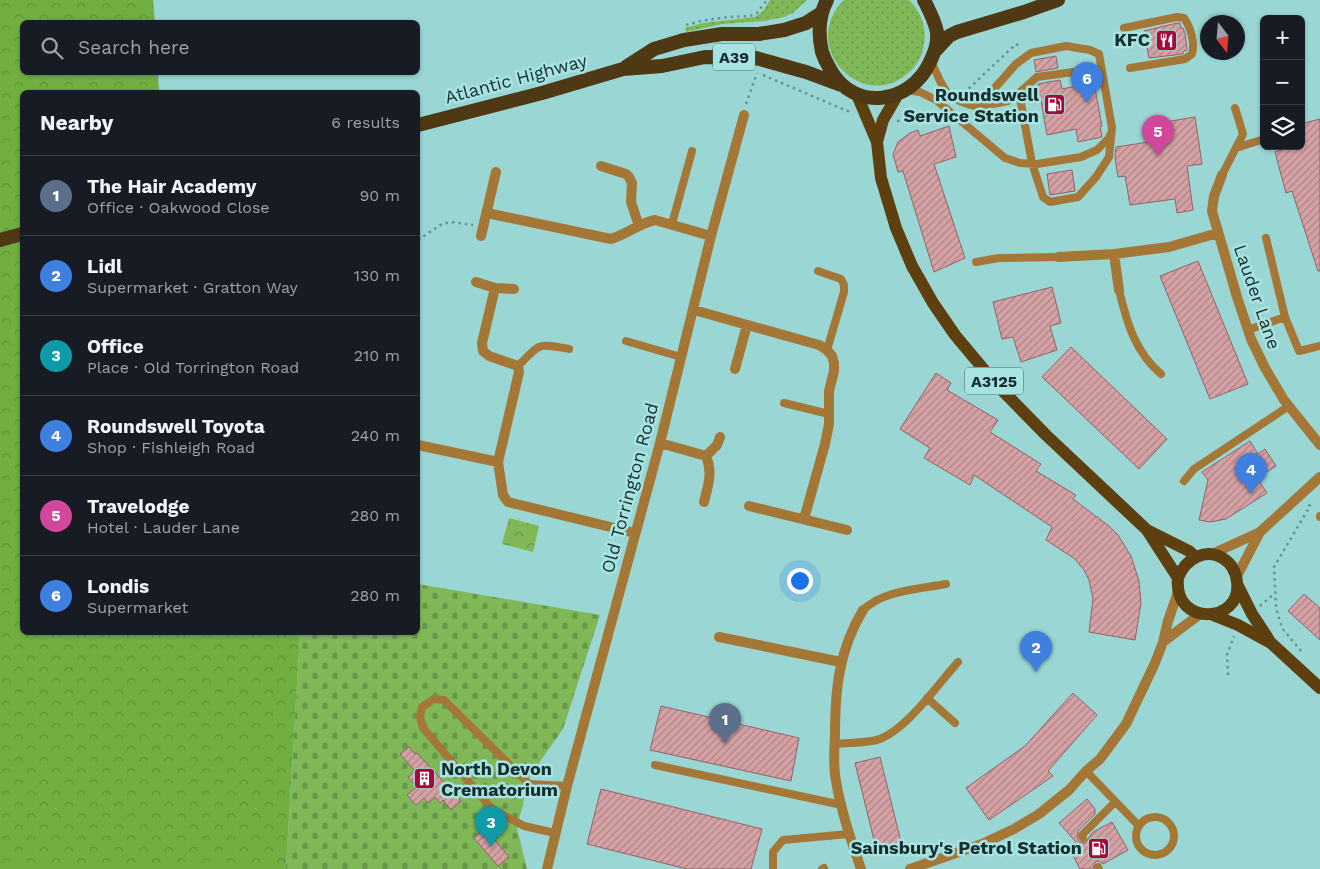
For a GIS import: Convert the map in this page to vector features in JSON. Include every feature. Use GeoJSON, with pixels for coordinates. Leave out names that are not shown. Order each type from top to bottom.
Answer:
{"type":"FeatureCollection","features":[{"type":"Feature","properties":{"kind":"highway"},"geometry":{"type":"LineString","coordinates":[[827,0],[820,14],[819,38],[823,56],[835,79],[842,86],[857,95],[875,98],[902,92],[921,78],[933,56],[950,36],[957,32],[1058,0]]}},
{"type":"Feature","properties":{"kind":"highway"},"geometry":{"type":"LineString","coordinates":[[924,0],[934,22],[936,32],[933,56]]}},
{"type":"Feature","properties":{"kind":"highway","name":"Atlantic Highway"},"geometry":{"type":"LineString","coordinates":[[623,69],[654,49],[684,40],[722,34],[759,34],[784,30],[806,23],[820,14]]}},
{"type":"Feature","properties":{"kind":"highway","name":"Atlantic Highway"},"geometry":{"type":"LineString","coordinates":[[420,124],[542,93],[623,69],[662,66],[705,57],[756,58],[806,72],[842,86]]}},
{"type":"Feature","properties":{"kind":"highway"},"geometry":{"type":"LineString","coordinates":[[0,240],[20,235]]}},
{"type":"Feature","properties":{"kind":"main road","name":"A3125"},"geometry":{"type":"LineString","coordinates":[[877,142],[884,120],[902,92]]}},
{"type":"Feature","properties":{"kind":"main road","name":"A3125"},"geometry":{"type":"LineString","coordinates":[[857,95],[877,142],[881,178],[896,228],[912,266],[933,303],[955,335],[996,384],[1147,530],[1178,578]]}},
{"type":"Feature","properties":{"kind":"main road","name":"A3125"},"geometry":{"type":"LineString","coordinates":[[1147,530],[1189,551],[1196,557]]}},
{"type":"Feature","properties":{"kind":"main road"},"geometry":{"type":"LineString","coordinates":[[1271,643],[1252,614],[1231,566],[1224,559],[1210,555],[1196,557],[1185,565],[1178,578],[1178,592],[1186,606],[1238,625],[1271,643],[1320,688]]}},
{"type":"Feature","properties":{"kind":"main road"},"geometry":{"type":"LineString","coordinates":[[1207,614],[1223,611],[1230,605],[1236,596],[1237,581]]}},
{"type":"Feature","properties":{"kind":"street","name":"Old Torrington Road"},"geometry":{"type":"LineString","coordinates":[[547,869],[567,786],[660,443],[680,357],[694,310],[711,236],[744,115]]}},
{"type":"Feature","properties":{"kind":"street"},"geometry":{"type":"LineString","coordinates":[[601,166],[626,174],[629,177],[632,183],[631,202],[639,226]]}},
{"type":"Feature","properties":{"kind":"street"},"geometry":{"type":"LineString","coordinates":[[482,231],[496,172]]}},
{"type":"Feature","properties":{"kind":"street","name":"Lauder Lane"},"geometry":{"type":"LineString","coordinates":[[1222,175],[1214,196],[1212,211],[1248,330],[1265,368],[1289,406],[1320,445]]}},
{"type":"Feature","properties":{"kind":"street"},"geometry":{"type":"LineString","coordinates":[[487,212],[612,239],[655,220],[711,236]]}},
{"type":"Feature","properties":{"kind":"street"},"geometry":{"type":"LineString","coordinates":[[1058,257],[1114,254],[1169,247],[1218,233]]}},
{"type":"Feature","properties":{"kind":"street"},"geometry":{"type":"LineString","coordinates":[[1114,254],[1119,290]]}},
{"type":"Feature","properties":{"kind":"street"},"geometry":{"type":"LineString","coordinates":[[476,282],[495,288],[514,289]]}},
{"type":"Feature","properties":{"kind":"street"},"geometry":{"type":"LineString","coordinates":[[495,288],[482,343],[483,351],[489,356],[518,369],[498,462],[503,495],[508,502],[635,532]]}},
{"type":"Feature","properties":{"kind":"street"},"geometry":{"type":"LineString","coordinates":[[694,310],[819,346],[827,350],[832,356],[834,363],[829,391],[826,444],[804,519]]}},
{"type":"Feature","properties":{"kind":"street"},"geometry":{"type":"LineString","coordinates":[[735,369],[747,324]]}},
{"type":"Feature","properties":{"kind":"street"},"geometry":{"type":"LineString","coordinates":[[706,456],[717,445],[720,437]]}},
{"type":"Feature","properties":{"kind":"street"},"geometry":{"type":"LineString","coordinates":[[660,443],[706,456]]}},
{"type":"Feature","properties":{"kind":"street"},"geometry":{"type":"LineString","coordinates":[[420,446],[498,462]]}},
{"type":"Feature","properties":{"kind":"street"},"geometry":{"type":"LineString","coordinates":[[704,502],[710,474],[710,465],[706,456]]}},
{"type":"Feature","properties":{"kind":"street"},"geometry":{"type":"LineString","coordinates":[[1210,555],[1260,532],[1320,477]]}},
{"type":"Feature","properties":{"kind":"street"},"geometry":{"type":"LineString","coordinates":[[749,506],[847,530]]}},
{"type":"Feature","properties":{"kind":"street"},"geometry":{"type":"LineString","coordinates":[[1237,581],[1260,532]]}},
{"type":"Feature","properties":{"kind":"street"},"geometry":{"type":"LineString","coordinates":[[910,869],[982,844],[1014,829],[1039,814],[1069,790],[1100,759],[1126,724],[1164,642],[1168,621],[1178,592]]}},
{"type":"Feature","properties":{"kind":"street"},"geometry":{"type":"LineString","coordinates":[[861,869],[849,834],[836,779],[834,744],[835,705],[841,662],[852,629],[863,610]]}},
{"type":"Feature","properties":{"kind":"street"},"geometry":{"type":"LineString","coordinates":[[1164,642],[1207,614]]}},
{"type":"Feature","properties":{"kind":"street"},"geometry":{"type":"LineString","coordinates":[[719,637],[841,662]]}},
{"type":"Feature","properties":{"kind":"lane"},"geometry":{"type":"LineString","coordinates":[[1124,28],[1177,17],[1184,18],[1192,37],[1192,54],[1185,59],[1130,68]]}},
{"type":"Feature","properties":{"kind":"lane"},"geometry":{"type":"LineString","coordinates":[[978,106],[1016,64],[1031,53],[1066,46],[1090,50],[1099,54],[1112,128],[1109,156],[1096,177],[1078,197],[1050,202],[1043,197],[1032,163],[1019,93]]}},
{"type":"Feature","properties":{"kind":"lane"},"geometry":{"type":"LineString","coordinates":[[933,56],[944,91],[956,100],[978,106],[1008,101],[1037,77],[1088,70],[1102,72]]}},
{"type":"Feature","properties":{"kind":"lane"},"geometry":{"type":"LineString","coordinates":[[902,92],[920,92],[936,100],[1005,158],[1020,163],[1081,157],[1097,150],[1109,138],[1112,128]]}},
{"type":"Feature","properties":{"kind":"lane"},"geometry":{"type":"LineString","coordinates":[[1222,175],[1243,134],[1235,108]]}},
{"type":"Feature","properties":{"kind":"lane"},"geometry":{"type":"LineString","coordinates":[[1236,148],[1260,140]]}},
{"type":"Feature","properties":{"kind":"lane"},"geometry":{"type":"LineString","coordinates":[[672,224],[692,151]]}},
{"type":"Feature","properties":{"kind":"lane"},"geometry":{"type":"LineString","coordinates":[[1266,238],[1285,317],[1300,351],[1320,346]]}},
{"type":"Feature","properties":{"kind":"lane"},"geometry":{"type":"LineString","coordinates":[[976,262],[1000,258],[1058,257]]}},
{"type":"Feature","properties":{"kind":"lane"},"geometry":{"type":"LineString","coordinates":[[818,271],[841,279],[844,285],[844,292],[827,350]]}},
{"type":"Feature","properties":{"kind":"lane"},"geometry":{"type":"LineString","coordinates":[[1119,290],[1127,322],[1141,352],[1149,364],[1161,374]]}},
{"type":"Feature","properties":{"kind":"lane"},"geometry":{"type":"LineString","coordinates":[[1248,330],[1285,317]]}},
{"type":"Feature","properties":{"kind":"lane"},"geometry":{"type":"LineString","coordinates":[[626,341],[680,357]]}},
{"type":"Feature","properties":{"kind":"lane"},"geometry":{"type":"LineString","coordinates":[[518,369],[539,345],[569,348]]}},
{"type":"Feature","properties":{"kind":"lane"},"geometry":{"type":"LineString","coordinates":[[784,403],[829,414]]}},
{"type":"Feature","properties":{"kind":"lane"},"geometry":{"type":"LineString","coordinates":[[1184,481],[1194,469],[1289,406]]}},
{"type":"Feature","properties":{"kind":"lane"},"geometry":{"type":"LineString","coordinates":[[863,610],[874,600],[886,596],[946,584]]}},
{"type":"Feature","properties":{"kind":"lane"},"geometry":{"type":"LineString","coordinates":[[834,744],[876,740],[889,734],[907,720],[958,662]]}},
{"type":"Feature","properties":{"kind":"lane"},"geometry":{"type":"LineString","coordinates":[[927,698],[955,724]]}},
{"type":"Feature","properties":{"kind":"lane"},"geometry":{"type":"LineString","coordinates":[[555,833],[524,826],[492,809],[423,728],[420,717],[422,707],[434,699],[444,700],[529,784],[567,786]]}},
{"type":"Feature","properties":{"kind":"lane"},"geometry":{"type":"LineString","coordinates":[[655,765],[842,805]]}},
{"type":"Feature","properties":{"kind":"lane"},"geometry":{"type":"LineString","coordinates":[[1086,771],[1139,826]]}},
{"type":"Feature","properties":{"kind":"lane"},"geometry":{"type":"LineString","coordinates":[[1083,838],[1082,835],[1115,802]]}},
{"type":"Feature","properties":{"kind":"lane"},"geometry":{"type":"LineString","coordinates":[[1158,816],[1165,819],[1171,824],[1174,831],[1175,838],[1172,845],[1167,851],[1160,854],[1153,855],[1146,852],[1140,848],[1137,841],[1136,833],[1139,826],[1150,817],[1158,816]]}},
{"type":"Feature","properties":{"kind":"lane"},"geometry":{"type":"LineString","coordinates":[[773,869],[773,852],[783,840],[849,834]]}},
{"type":"Feature","properties":{"kind":"path"},"geometry":{"type":"LineString","coordinates":[[684,40],[680,27],[701,21],[750,16],[757,13],[767,0]]}},
{"type":"Feature","properties":{"kind":"path"},"geometry":{"type":"LineString","coordinates":[[744,115],[747,99],[757,73]]}},
{"type":"Feature","properties":{"kind":"path"},"geometry":{"type":"LineString","coordinates":[[771,78],[846,112]]}},
{"type":"Feature","properties":{"kind":"path"},"geometry":{"type":"LineString","coordinates":[[420,239],[442,224],[451,222],[482,231]]}},
{"type":"Feature","properties":{"kind":"path"},"geometry":{"type":"LineString","coordinates":[[1302,653],[1282,628],[1276,608],[1274,567],[1310,506]]}},
{"type":"Feature","properties":{"kind":"green space"},"geometry":{"type":"Polygon","coordinates":[[[0,0],[153,0],[155,20],[20,20],[20,75],[158,75],[159,90],[20,90],[20,635],[300,635],[286,869],[0,869],[0,0]]]}},
{"type":"Feature","properties":{"kind":"green space"},"geometry":{"type":"Polygon","coordinates":[[[770,0],[807,0],[793,13],[784,17],[764,21],[722,24],[686,32],[685,28],[704,23],[755,17],[763,11],[770,0]]]}},
{"type":"Feature","properties":{"kind":"green space"},"geometry":{"type":"Polygon","coordinates":[[[844,0],[909,0],[914,5],[923,22],[925,35],[921,56],[910,72],[889,84],[871,85],[855,80],[841,68],[832,53],[828,36],[832,18],[844,0]]]}},
{"type":"Feature","properties":{"kind":"green space"},"geometry":{"type":"Polygon","coordinates":[[[509,518],[539,526],[533,552],[502,544],[509,518]]]}},
{"type":"Feature","properties":{"kind":"green space","name":"North Devon Crematorium"},"geometry":{"type":"Polygon","coordinates":[[[420,584],[600,615],[563,729],[530,776],[517,828],[527,869],[286,869],[300,635],[420,635],[420,584]]]}},
{"type":"Feature","properties":{"kind":"building","name":"KFC"},"geometry":{"type":"Polygon","coordinates":[[[1180,23],[1185,33],[1187,50],[1183,54],[1149,58],[1144,31],[1180,23]]]}},
{"type":"Feature","properties":{"kind":"building"},"geometry":{"type":"Polygon","coordinates":[[[1056,56],[1058,68],[1036,72],[1034,60],[1056,56]]]}},
{"type":"Feature","properties":{"kind":"building"},"geometry":{"type":"Polygon","coordinates":[[[1060,80],[1062,89],[1092,83],[1093,88],[1095,88],[1102,126],[1100,126],[1102,137],[1078,142],[1076,129],[1047,135],[1038,84],[1060,80]]]}},
{"type":"Feature","properties":{"kind":"building"},"geometry":{"type":"Polygon","coordinates":[[[1195,117],[1202,164],[1187,166],[1193,210],[1177,213],[1175,199],[1130,205],[1125,176],[1118,177],[1115,157],[1116,147],[1168,139],[1165,122],[1195,117]]]}},
{"type":"Feature","properties":{"kind":"building"},"geometry":{"type":"Polygon","coordinates":[[[1320,119],[1320,271],[1318,271],[1292,191],[1286,193],[1275,152],[1281,150],[1305,150],[1305,123],[1320,119]]]}},
{"type":"Feature","properties":{"kind":"building"},"geometry":{"type":"Polygon","coordinates":[[[949,126],[956,157],[934,164],[965,258],[934,272],[903,171],[898,172],[893,154],[898,142],[910,133],[918,130],[920,136],[949,126]]]}},
{"type":"Feature","properties":{"kind":"building"},"geometry":{"type":"Polygon","coordinates":[[[1072,170],[1075,191],[1050,195],[1047,174],[1072,170]]]}},
{"type":"Feature","properties":{"kind":"building"},"geometry":{"type":"Polygon","coordinates":[[[1198,261],[1248,384],[1210,399],[1160,276],[1198,261]]]}},
{"type":"Feature","properties":{"kind":"building"},"geometry":{"type":"Polygon","coordinates":[[[1052,287],[1061,323],[1050,326],[1057,350],[1021,362],[1013,337],[1002,339],[993,302],[1052,287]]]}},
{"type":"Feature","properties":{"kind":"building"},"geometry":{"type":"Polygon","coordinates":[[[1071,347],[1167,439],[1139,469],[1042,377],[1071,347]]]}},
{"type":"Feature","properties":{"kind":"building"},"geometry":{"type":"Polygon","coordinates":[[[936,373],[951,383],[947,390],[998,420],[990,432],[1041,464],[1036,471],[1076,495],[1073,499],[1118,535],[1131,556],[1139,581],[1141,603],[1135,640],[1089,632],[1093,599],[1089,580],[1075,559],[1046,540],[1052,527],[974,475],[970,485],[924,458],[930,448],[900,429],[936,373]]]}},
{"type":"Feature","properties":{"kind":"building"},"geometry":{"type":"Polygon","coordinates":[[[1250,441],[1258,454],[1265,449],[1276,466],[1257,478],[1267,493],[1226,519],[1210,522],[1199,520],[1208,480],[1202,472],[1250,441]]]}},
{"type":"Feature","properties":{"kind":"building"},"geometry":{"type":"Polygon","coordinates":[[[1304,594],[1320,608],[1320,640],[1288,611],[1304,594]]]}},
{"type":"Feature","properties":{"kind":"building"},"geometry":{"type":"Polygon","coordinates":[[[1073,693],[1097,715],[1048,771],[1053,776],[989,820],[966,788],[1025,746],[1073,693]]]}},
{"type":"Feature","properties":{"kind":"building"},"geometry":{"type":"Polygon","coordinates":[[[661,706],[799,738],[791,781],[650,750],[661,706]]]}},
{"type":"Feature","properties":{"kind":"building","name":"North Devon Crematorium"},"geometry":{"type":"Polygon","coordinates":[[[409,747],[415,754],[417,753],[461,801],[451,810],[443,800],[440,803],[435,797],[428,803],[424,798],[416,805],[407,795],[417,787],[408,777],[415,771],[400,754],[409,747]]]}},
{"type":"Feature","properties":{"kind":"building"},"geometry":{"type":"Polygon","coordinates":[[[880,757],[903,850],[878,856],[855,763],[880,757]]]}},
{"type":"Feature","properties":{"kind":"building"},"geometry":{"type":"Polygon","coordinates":[[[601,789],[762,829],[751,869],[687,869],[587,844],[601,789]]]}},
{"type":"Feature","properties":{"kind":"building"},"geometry":{"type":"Polygon","coordinates":[[[1087,799],[1095,809],[1095,814],[1078,831],[1079,842],[1085,843],[1093,832],[1112,822],[1128,850],[1103,864],[1099,861],[1095,862],[1093,869],[1080,869],[1068,846],[1076,842],[1059,823],[1087,799]]]}},
{"type":"Feature","properties":{"kind":"building"},"geometry":{"type":"Polygon","coordinates":[[[485,828],[509,857],[498,866],[474,838],[485,828]]]}},
{"type":"Feature","properties":{"kind":"place","name":"KFC"},"geometry":{"type":"Point","coordinates":[1166,40]}},
{"type":"Feature","properties":{"kind":"place","name":"Londis"},"geometry":{"type":"Point","coordinates":[1087,103]}},
{"type":"Feature","properties":{"kind":"place","name":"Roundswell Service Station"},"geometry":{"type":"Point","coordinates":[1055,105]}},
{"type":"Feature","properties":{"kind":"place","name":"Travelodge"},"geometry":{"type":"Point","coordinates":[1158,156]}},
{"type":"Feature","properties":{"kind":"place","name":"Roundswell Toyota"},"geometry":{"type":"Point","coordinates":[1251,494]}},
{"type":"Feature","properties":{"kind":"place","name":"Lidl"},"geometry":{"type":"Point","coordinates":[1036,672]}},
{"type":"Feature","properties":{"kind":"place","name":"The Hair Academy"},"geometry":{"type":"Point","coordinates":[725,744]}},
{"type":"Feature","properties":{"kind":"place","name":"North Devon Crematorium"},"geometry":{"type":"Point","coordinates":[425,779]}},
{"type":"Feature","properties":{"kind":"place","name":"Office"},"geometry":{"type":"Point","coordinates":[491,847]}},
{"type":"Feature","properties":{"kind":"place","name":"Sainsbury's Petrol Station"},"geometry":{"type":"Point","coordinates":[1098,848]}}]}
